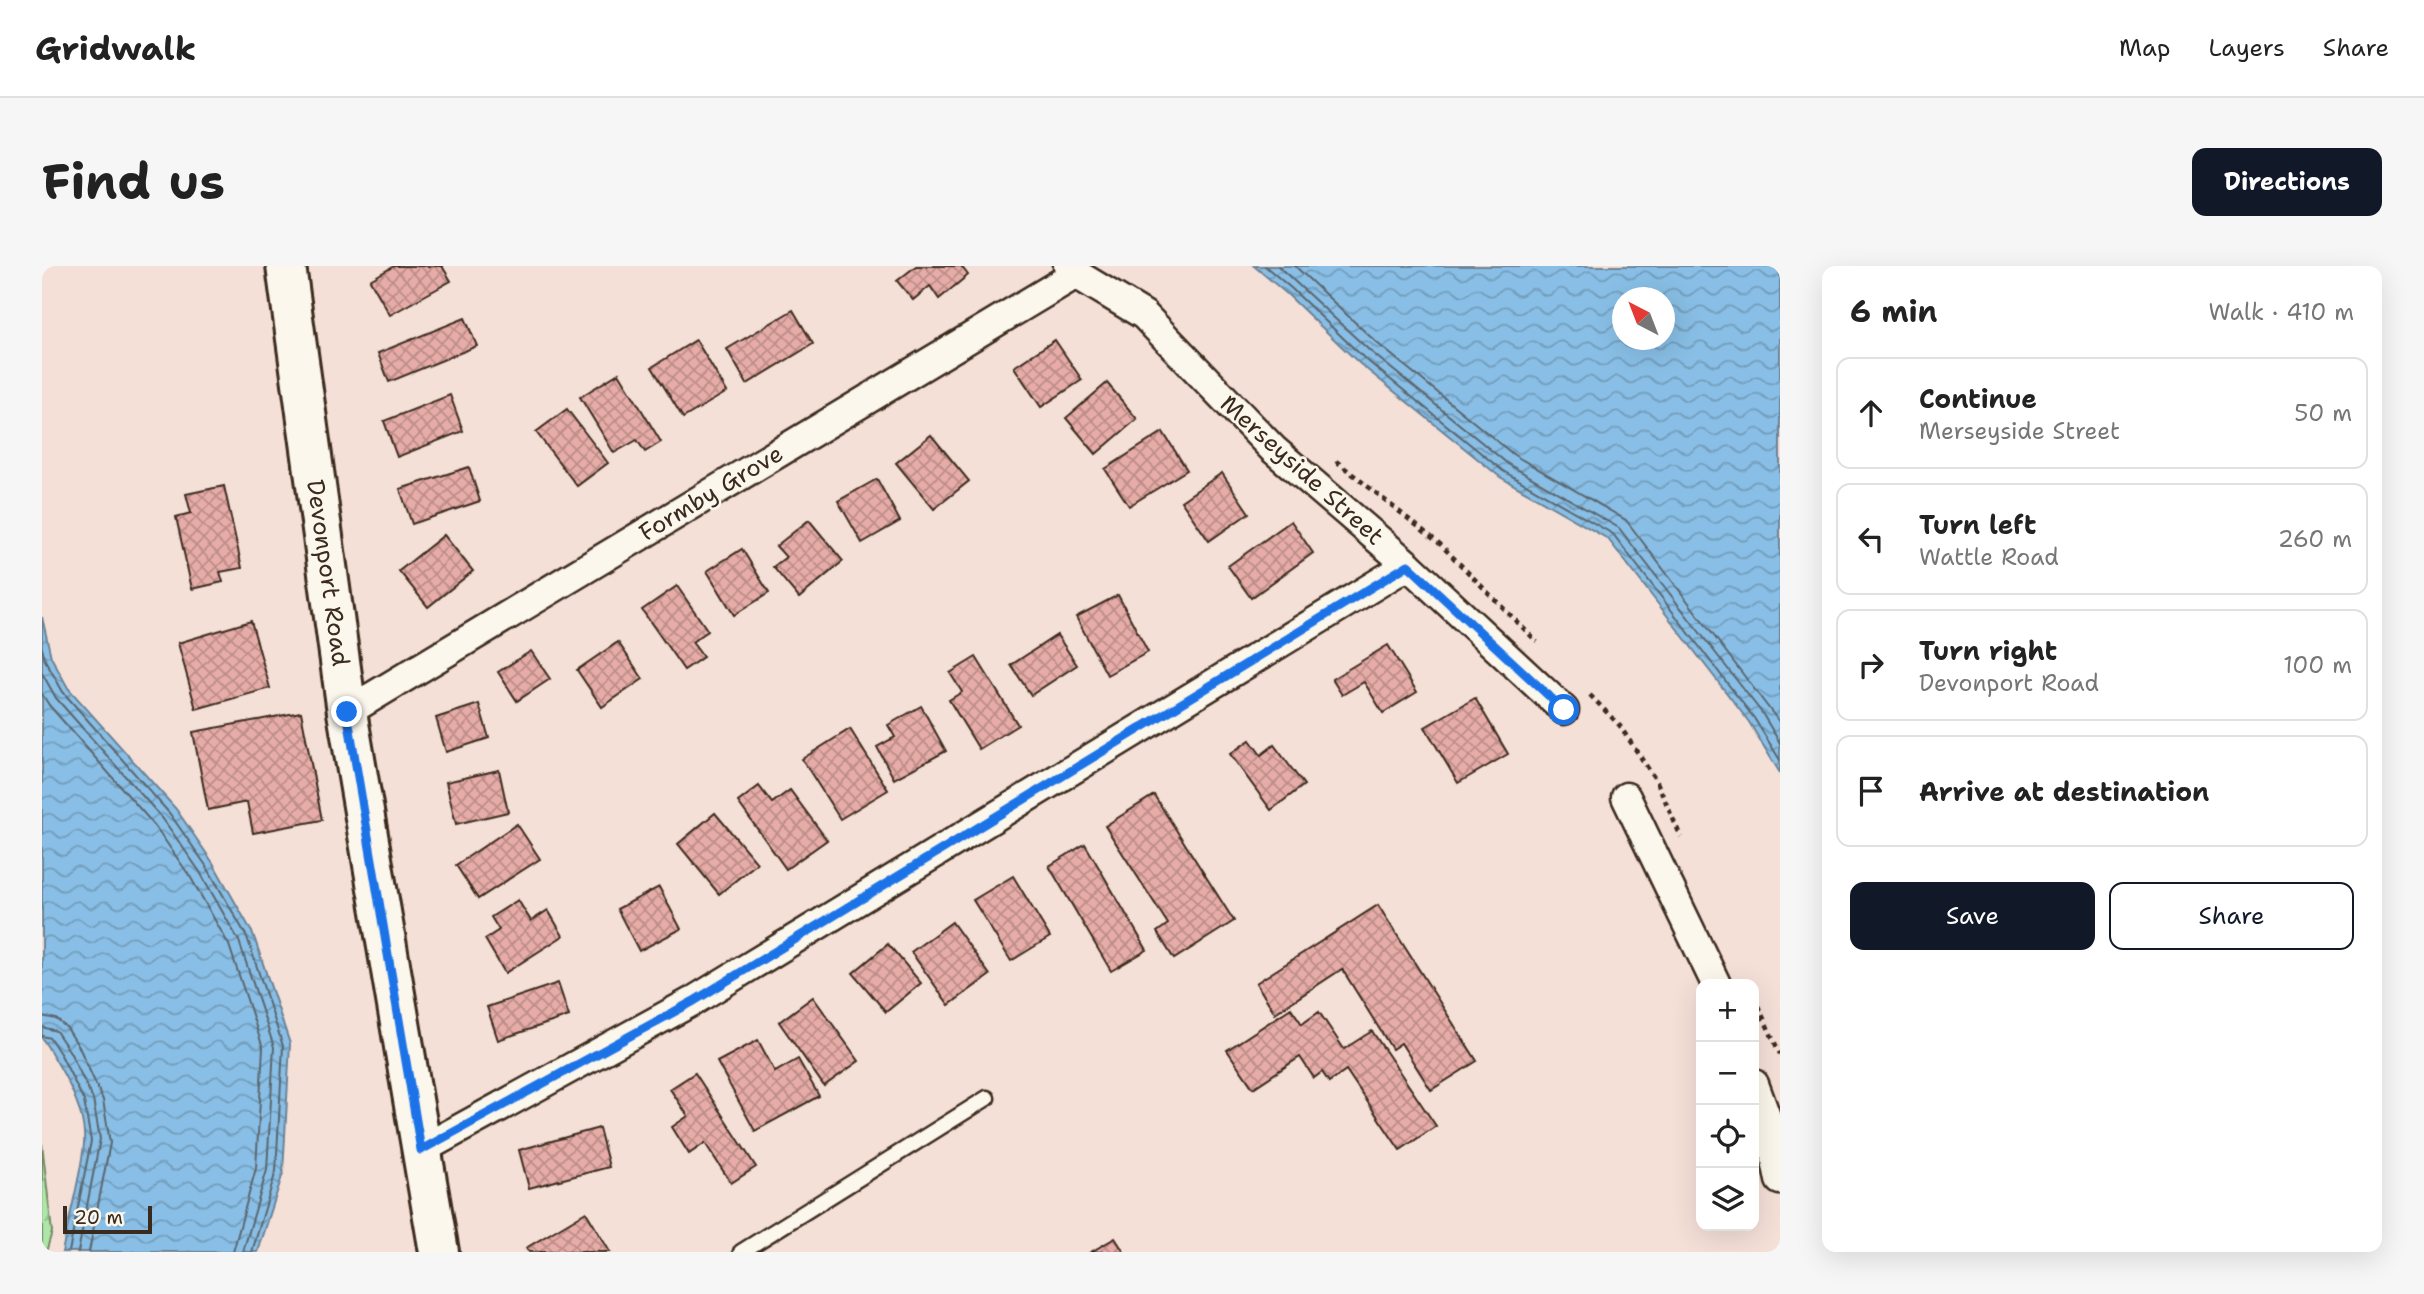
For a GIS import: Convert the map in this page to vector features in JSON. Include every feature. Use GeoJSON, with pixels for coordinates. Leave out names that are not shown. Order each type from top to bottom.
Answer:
{"type":"FeatureCollection","features":[{"type":"Feature","properties":{"kind":"main road","name":"Devonport Road"},"geometry":{"type":"LineString","coordinates":[[286,266],[347,712],[439,1252]]}},
{"type":"Feature","properties":{"kind":"street","name":"Formby Grove"},"geometry":{"type":"LineString","coordinates":[[347,712],[1072,270]]}},
{"type":"Feature","properties":{"kind":"street","name":"Merseyside Street"},"geometry":{"type":"LineString","coordinates":[[1072,270],[1144,315],[1273,449],[1408,565],[1564,710]]}},
{"type":"Feature","properties":{"kind":"street"},"geometry":{"type":"LineString","coordinates":[[421,1150],[694,1001],[1408,565]]}},
{"type":"Feature","properties":{"kind":"street"},"geometry":{"type":"LineString","coordinates":[[1626,797],[1714,979]]}},
{"type":"Feature","properties":{"kind":"street"},"geometry":{"type":"LineString","coordinates":[[1759,1098],[1769,1125],[1780,1180]]}},
{"type":"Feature","properties":{"kind":"lane"},"geometry":{"type":"LineString","coordinates":[[741,1252],[987,1098]]}},
{"type":"Feature","properties":{"kind":"path"},"geometry":{"type":"LineString","coordinates":[[1759,1008],[1780,1054]]}},
{"type":"Feature","properties":{"kind":"green space"},"geometry":{"type":"Polygon","coordinates":[[[42,1143],[52,1232],[46,1252],[42,1252],[42,1143]]]}},
{"type":"Feature","properties":{"kind":"water"},"geometry":{"type":"Polygon","coordinates":[[[1254,266],[1780,266],[1780,773],[1749,722],[1608,539],[1500,477],[1359,363],[1254,266]]]}},
{"type":"Feature","properties":{"kind":"water"},"geometry":{"type":"Polygon","coordinates":[[[42,617],[51,657],[68,688],[176,809],[213,863],[253,934],[290,1044],[283,1173],[258,1252],[62,1252],[80,1171],[84,1131],[71,1088],[42,1038],[42,617]]]}},
{"type":"Feature","properties":{"kind":"building"},"geometry":{"type":"Polygon","coordinates":[[[394,266],[442,266],[451,281],[390,315],[370,280],[394,266]]]}},
{"type":"Feature","properties":{"kind":"building"},"geometry":{"type":"Polygon","coordinates":[[[916,266],[961,266],[968,275],[939,299],[930,286],[913,300],[897,281],[916,266]]]}},
{"type":"Feature","properties":{"kind":"building"},"geometry":{"type":"Polygon","coordinates":[[[793,310],[813,344],[747,384],[727,349],[793,310]]]}},
{"type":"Feature","properties":{"kind":"building"},"geometry":{"type":"Polygon","coordinates":[[[465,318],[477,346],[389,382],[378,353],[465,318]]]}},
{"type":"Feature","properties":{"kind":"building"},"geometry":{"type":"Polygon","coordinates":[[[696,340],[727,392],[683,418],[652,367],[696,340]]]}},
{"type":"Feature","properties":{"kind":"building"},"geometry":{"type":"Polygon","coordinates":[[[1055,340],[1082,380],[1041,407],[1014,367],[1055,340]]]}},
{"type":"Feature","properties":{"kind":"building"},"geometry":{"type":"Polygon","coordinates":[[[619,373],[661,442],[645,452],[637,440],[614,453],[580,397],[619,373]]]}},
{"type":"Feature","properties":{"kind":"building"},"geometry":{"type":"Polygon","coordinates":[[[1107,383],[1137,419],[1096,454],[1066,418],[1107,383]]]}},
{"type":"Feature","properties":{"kind":"building"},"geometry":{"type":"Polygon","coordinates":[[[450,395],[463,431],[397,457],[384,421],[450,395]]]}},
{"type":"Feature","properties":{"kind":"building"},"geometry":{"type":"Polygon","coordinates":[[[567,409],[608,463],[577,486],[536,432],[567,409]]]}},
{"type":"Feature","properties":{"kind":"building"},"geometry":{"type":"Polygon","coordinates":[[[1163,432],[1187,470],[1129,506],[1105,469],[1163,432]]]}},
{"type":"Feature","properties":{"kind":"building"},"geometry":{"type":"Polygon","coordinates":[[[931,435],[969,481],[934,509],[896,463],[931,435]]]}},
{"type":"Feature","properties":{"kind":"building"},"geometry":{"type":"Polygon","coordinates":[[[469,467],[480,501],[412,524],[400,489],[469,467]]]}},
{"type":"Feature","properties":{"kind":"building"},"geometry":{"type":"Polygon","coordinates":[[[1222,473],[1249,513],[1209,541],[1181,501],[1222,473]]]}},
{"type":"Feature","properties":{"kind":"building"},"geometry":{"type":"Polygon","coordinates":[[[877,479],[900,521],[862,543],[838,501],[877,479]]]}},
{"type":"Feature","properties":{"kind":"building"},"geometry":{"type":"Polygon","coordinates":[[[224,486],[242,568],[220,572],[223,582],[192,589],[176,517],[191,513],[186,494],[224,486]]]}},
{"type":"Feature","properties":{"kind":"building"},"geometry":{"type":"Polygon","coordinates":[[[809,520],[843,561],[799,598],[773,567],[786,557],[776,546],[809,520]]]}},
{"type":"Feature","properties":{"kind":"building"},"geometry":{"type":"Polygon","coordinates":[[[1291,521],[1313,553],[1251,598],[1228,566],[1291,521]]]}},
{"type":"Feature","properties":{"kind":"building"},"geometry":{"type":"Polygon","coordinates":[[[444,535],[473,571],[428,607],[399,571],[444,535]]]}},
{"type":"Feature","properties":{"kind":"building"},"geometry":{"type":"Polygon","coordinates":[[[742,549],[769,593],[734,615],[707,571],[742,549]]]}},
{"type":"Feature","properties":{"kind":"building"},"geometry":{"type":"Polygon","coordinates":[[[677,586],[708,631],[692,642],[703,657],[684,670],[642,610],[677,586]]]}},
{"type":"Feature","properties":{"kind":"building"},"geometry":{"type":"Polygon","coordinates":[[[1118,595],[1148,652],[1107,675],[1076,617],[1118,595]]]}},
{"type":"Feature","properties":{"kind":"building"},"geometry":{"type":"Polygon","coordinates":[[[251,621],[270,688],[196,709],[178,643],[251,621]]]}},
{"type":"Feature","properties":{"kind":"building"},"geometry":{"type":"Polygon","coordinates":[[[1057,635],[1077,665],[1031,695],[1011,665],[1057,635]]]}},
{"type":"Feature","properties":{"kind":"building"},"geometry":{"type":"Polygon","coordinates":[[[618,642],[643,679],[602,707],[577,670],[618,642]]]}},
{"type":"Feature","properties":{"kind":"building"},"geometry":{"type":"Polygon","coordinates":[[[1388,645],[1417,692],[1383,713],[1364,682],[1342,695],[1332,679],[1388,645]]]}},
{"type":"Feature","properties":{"kind":"building"},"geometry":{"type":"Polygon","coordinates":[[[531,651],[550,679],[517,701],[498,672],[531,651]]]}},
{"type":"Feature","properties":{"kind":"building"},"geometry":{"type":"Polygon","coordinates":[[[976,657],[1018,725],[979,749],[949,700],[962,692],[950,673],[976,657]]]}},
{"type":"Feature","properties":{"kind":"building"},"geometry":{"type":"Polygon","coordinates":[[[1475,698],[1508,754],[1458,783],[1425,727],[1475,698]]]}},
{"type":"Feature","properties":{"kind":"building"},"geometry":{"type":"Polygon","coordinates":[[[479,704],[489,738],[446,752],[436,718],[479,704]]]}},
{"type":"Feature","properties":{"kind":"building"},"geometry":{"type":"Polygon","coordinates":[[[921,706],[946,751],[894,779],[877,747],[895,737],[888,725],[921,706]]]}},
{"type":"Feature","properties":{"kind":"building"},"geometry":{"type":"Polygon","coordinates":[[[301,712],[322,820],[253,833],[247,802],[208,810],[193,732],[301,712]]]}},
{"type":"Feature","properties":{"kind":"building"},"geometry":{"type":"Polygon","coordinates":[[[850,729],[888,790],[840,819],[802,759],[850,729]]]}},
{"type":"Feature","properties":{"kind":"building"},"geometry":{"type":"Polygon","coordinates":[[[1250,740],[1261,755],[1274,745],[1304,785],[1271,810],[1230,754],[1250,740]]]}},
{"type":"Feature","properties":{"kind":"building"},"geometry":{"type":"Polygon","coordinates":[[[499,770],[508,812],[456,824],[446,782],[499,770]]]}},
{"type":"Feature","properties":{"kind":"building"},"geometry":{"type":"Polygon","coordinates":[[[759,786],[772,803],[790,790],[827,840],[786,869],[738,802],[759,786]]]}},
{"type":"Feature","properties":{"kind":"building"},"geometry":{"type":"Polygon","coordinates":[[[1154,795],[1234,921],[1174,959],[1157,932],[1168,924],[1105,826],[1154,795]]]}},
{"type":"Feature","properties":{"kind":"building"},"geometry":{"type":"Polygon","coordinates":[[[715,813],[757,863],[719,894],[678,844],[715,813]]]}},
{"type":"Feature","properties":{"kind":"building"},"geometry":{"type":"Polygon","coordinates":[[[517,824],[540,859],[478,899],[456,865],[517,824]]]}},
{"type":"Feature","properties":{"kind":"building"},"geometry":{"type":"Polygon","coordinates":[[[1085,844],[1147,950],[1111,971],[1049,866],[1085,844]]]}},
{"type":"Feature","properties":{"kind":"building"},"geometry":{"type":"Polygon","coordinates":[[[1013,876],[1050,937],[1011,961],[973,900],[1013,876]]]}},
{"type":"Feature","properties":{"kind":"building"},"geometry":{"type":"Polygon","coordinates":[[[659,887],[681,929],[639,951],[617,909],[659,887]]]}},
{"type":"Feature","properties":{"kind":"building"},"geometry":{"type":"Polygon","coordinates":[[[518,900],[531,921],[548,910],[563,936],[505,973],[485,939],[499,930],[491,917],[518,900]]]}},
{"type":"Feature","properties":{"kind":"building"},"geometry":{"type":"Polygon","coordinates":[[[1378,905],[1477,1061],[1431,1090],[1401,1043],[1392,1049],[1342,969],[1275,1013],[1256,983],[1378,905]]]}},
{"type":"Feature","properties":{"kind":"building"},"geometry":{"type":"Polygon","coordinates":[[[952,922],[990,975],[949,1005],[911,952],[952,922]]]}},
{"type":"Feature","properties":{"kind":"building"},"geometry":{"type":"Polygon","coordinates":[[[888,944],[921,983],[886,1012],[853,973],[888,944]]]}},
{"type":"Feature","properties":{"kind":"building"},"geometry":{"type":"Polygon","coordinates":[[[558,983],[569,1016],[498,1040],[487,1007],[558,983]]]}},
{"type":"Feature","properties":{"kind":"building"},"geometry":{"type":"Polygon","coordinates":[[[813,997],[859,1061],[824,1086],[779,1022],[813,997]]]}},
{"type":"Feature","properties":{"kind":"building"},"geometry":{"type":"Polygon","coordinates":[[[1291,1008],[1302,1024],[1319,1012],[1344,1049],[1372,1031],[1436,1126],[1400,1150],[1346,1070],[1329,1082],[1322,1072],[1314,1078],[1300,1057],[1253,1088],[1227,1050],[1291,1008]]]}},
{"type":"Feature","properties":{"kind":"building"},"geometry":{"type":"Polygon","coordinates":[[[758,1040],[775,1072],[798,1059],[819,1096],[755,1131],[717,1062],[758,1040]]]}},
{"type":"Feature","properties":{"kind":"building"},"geometry":{"type":"Polygon","coordinates":[[[695,1073],[756,1167],[731,1183],[705,1143],[689,1154],[672,1127],[688,1116],[670,1089],[695,1073]]]}},
{"type":"Feature","properties":{"kind":"building"},"geometry":{"type":"Polygon","coordinates":[[[599,1128],[609,1167],[529,1188],[519,1150],[599,1128]]]}},
{"type":"Feature","properties":{"kind":"building"},"geometry":{"type":"Polygon","coordinates":[[[586,1212],[610,1252],[529,1252],[526,1248],[586,1212]]]}},
{"type":"Feature","properties":{"kind":"building"},"geometry":{"type":"Polygon","coordinates":[[[1115,1238],[1124,1252],[1091,1252],[1115,1238]]]}},
{"type":"Feature","properties":{"kind":"route"},"geometry":{"type":"LineString","coordinates":[[347,712],[421,1150],[694,1001],[1408,565],[1564,710]]}}]}
